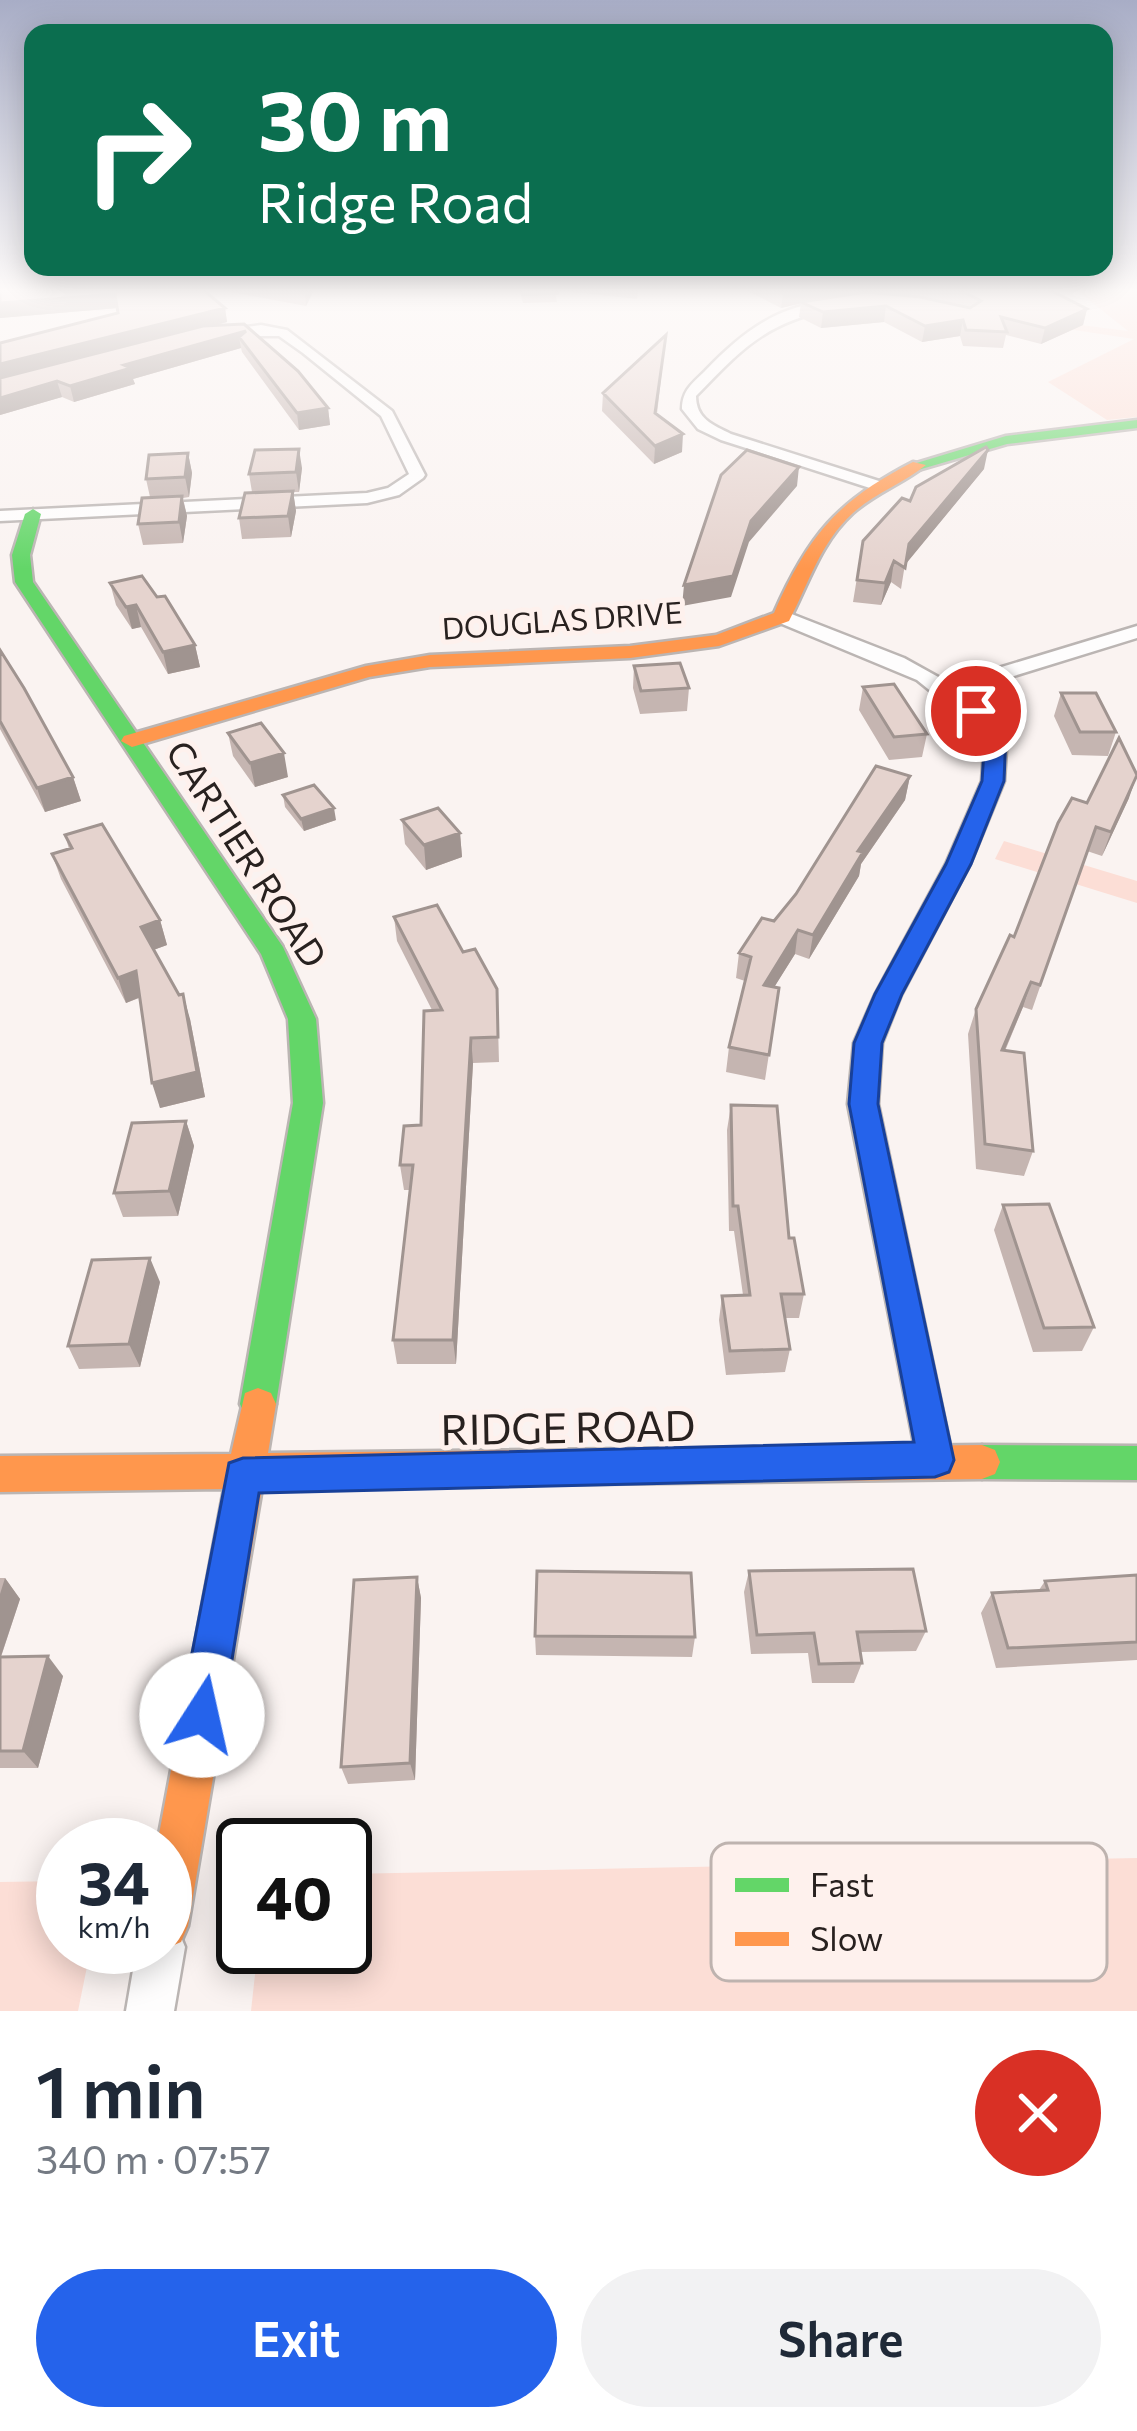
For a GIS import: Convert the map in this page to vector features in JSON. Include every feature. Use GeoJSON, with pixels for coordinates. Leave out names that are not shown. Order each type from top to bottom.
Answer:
{"type":"FeatureCollection","features":[{"type":"Feature","properties":{"kind":"street"},"geometry":{"type":"LineString","coordinates":[[0,516],[367,498],[392,492],[417,475],[386,414],[346,382]]}},
{"type":"Feature","properties":{"kind":"street"},"geometry":{"type":"LineString","coordinates":[[702,382],[689,395],[689,409],[704,426],[873,484]]}},
{"type":"Feature","properties":{"kind":"street"},"geometry":{"type":"LineString","coordinates":[[935,1460],[863,1104],[868,1043],[888,994],[958,864],[993,781],[996,734],[951,689],[885,655],[782,616],[813,544],[873,484],[996,443],[1137,424]]}},
{"type":"Feature","properties":{"kind":"street","name":"CARTIER ROAD"},"geometry":{"type":"LineString","coordinates":[[33,514],[21,555],[24,582],[274,953],[299,998],[310,1045],[308,1130],[184,1818]]}},
{"type":"Feature","properties":{"kind":"street","name":"DOUGLAS DRIVE"},"geometry":{"type":"LineString","coordinates":[[132,741],[366,672],[430,661],[630,652],[719,640],[782,616]]}},
{"type":"Feature","properties":{"kind":"street"},"geometry":{"type":"LineString","coordinates":[[951,689],[1137,632]]}},
{"type":"Feature","properties":{"kind":"street","name":"RIDGE ROAD"},"geometry":{"type":"LineString","coordinates":[[0,1474],[243,1476],[935,1460],[1137,1463]]}},
{"type":"Feature","properties":{"kind":"street"},"geometry":{"type":"LineString","coordinates":[[150,2011],[156,1974]]}},
{"type":"Feature","properties":{"kind":"shaded area"},"geometry":{"type":"Polygon","coordinates":[[[1048,382],[1137,382],[1137,417],[1107,420],[1048,382]]]}},
{"type":"Feature","properties":{"kind":"shaded area"},"geometry":{"type":"Polygon","coordinates":[[[1004,841],[1137,881],[1137,903],[995,859],[1004,841]]]}},
{"type":"Feature","properties":{"kind":"shaded area"},"geometry":{"type":"Polygon","coordinates":[[[1137,1858],[1137,2011],[251,2011],[255,1974],[372,1974],[372,1873],[711,1867],[711,1981],[1107,1981],[1107,1859],[1137,1858]]]}},
{"type":"Feature","properties":{"kind":"shaded area"},"geometry":{"type":"Polygon","coordinates":[[[36,1881],[36,1974],[86,1974],[78,2011],[0,2011],[0,1882],[36,1881]]]}},
{"type":"Feature","properties":{"kind":"building"},"geometry":{"type":"Polygon","coordinates":[[[0,382],[54,382],[0,398],[0,382]]]}},
{"type":"Feature","properties":{"kind":"building"},"geometry":{"type":"Polygon","coordinates":[[[273,382],[307,382],[328,408],[297,413],[273,382]]]}},
{"type":"Feature","properties":{"kind":"building"},"geometry":{"type":"Polygon","coordinates":[[[615,382],[659,382],[655,413],[683,434],[655,446],[603,393],[615,382]]]}},
{"type":"Feature","properties":{"kind":"building"},"geometry":{"type":"Polygon","coordinates":[[[986,447],[909,544],[905,568],[894,561],[885,583],[857,580],[863,541],[902,498],[910,501],[916,487],[986,447]]]}},
{"type":"Feature","properties":{"kind":"building"},"geometry":{"type":"Polygon","coordinates":[[[299,449],[296,472],[249,474],[255,450],[299,449]]]}},
{"type":"Feature","properties":{"kind":"building"},"geometry":{"type":"Polygon","coordinates":[[[747,450],[799,467],[751,521],[733,576],[684,585],[721,475],[747,450]]]}},
{"type":"Feature","properties":{"kind":"building"},"geometry":{"type":"Polygon","coordinates":[[[188,453],[185,477],[146,479],[149,455],[188,453]]]}},
{"type":"Feature","properties":{"kind":"building"},"geometry":{"type":"Polygon","coordinates":[[[293,491],[288,516],[239,518],[245,493],[293,491]]]}},
{"type":"Feature","properties":{"kind":"building"},"geometry":{"type":"Polygon","coordinates":[[[182,496],[179,522],[138,524],[142,498],[182,496]]]}},
{"type":"Feature","properties":{"kind":"building"},"geometry":{"type":"Polygon","coordinates":[[[142,576],[157,597],[165,596],[195,645],[163,652],[136,605],[126,607],[110,583],[142,576]]]}},
{"type":"Feature","properties":{"kind":"building"},"geometry":{"type":"Polygon","coordinates":[[[0,650],[73,777],[37,788],[0,721],[0,650]]]}},
{"type":"Feature","properties":{"kind":"building"},"geometry":{"type":"Polygon","coordinates":[[[680,663],[689,688],[641,691],[634,666],[680,663]]]}},
{"type":"Feature","properties":{"kind":"building"},"geometry":{"type":"Polygon","coordinates":[[[894,684],[927,734],[894,737],[863,687],[894,684]]]}},
{"type":"Feature","properties":{"kind":"building"},"geometry":{"type":"Polygon","coordinates":[[[1061,693],[1096,693],[1116,732],[1080,732],[1061,693]]]}},
{"type":"Feature","properties":{"kind":"building"},"geometry":{"type":"Polygon","coordinates":[[[261,723],[284,753],[250,763],[228,733],[261,723]]]}},
{"type":"Feature","properties":{"kind":"building"},"geometry":{"type":"Polygon","coordinates":[[[1119,738],[1137,775],[1111,832],[1096,827],[1040,985],[1031,982],[1002,1050],[1024,1053],[1033,1151],[985,1144],[976,1009],[1010,935],[1014,937],[1058,823],[1072,798],[1087,803],[1119,738]]]}},
{"type":"Feature","properties":{"kind":"building"},"geometry":{"type":"Polygon","coordinates":[[[876,766],[910,776],[858,851],[863,852],[813,935],[798,930],[764,985],[779,988],[769,1055],[729,1047],[751,957],[739,953],[762,918],[774,921],[796,894],[876,766]]]}},
{"type":"Feature","properties":{"kind":"building"},"geometry":{"type":"Polygon","coordinates":[[[314,785],[334,808],[301,819],[283,795],[314,785]]]}},
{"type":"Feature","properties":{"kind":"building"},"geometry":{"type":"Polygon","coordinates":[[[438,808],[460,833],[424,845],[402,820],[438,808]]]}},
{"type":"Feature","properties":{"kind":"building"},"geometry":{"type":"Polygon","coordinates":[[[102,824],[160,920],[141,927],[179,995],[183,994],[197,1072],[152,1083],[136,971],[118,978],[52,854],[72,848],[65,835],[102,824]]]}},
{"type":"Feature","properties":{"kind":"building"},"geometry":{"type":"Polygon","coordinates":[[[437,905],[463,952],[475,949],[497,989],[498,1037],[471,1038],[453,1340],[393,1340],[413,1165],[400,1165],[404,1126],[421,1125],[424,1011],[442,1010],[394,917],[437,905]]]}},
{"type":"Feature","properties":{"kind":"building"},"geometry":{"type":"Polygon","coordinates":[[[731,1105],[777,1106],[789,1238],[794,1238],[804,1294],[781,1294],[790,1349],[730,1351],[722,1296],[750,1295],[738,1206],[733,1206],[731,1105]]]}},
{"type":"Feature","properties":{"kind":"building"},"geometry":{"type":"Polygon","coordinates":[[[186,1121],[169,1191],[114,1193],[132,1123],[186,1121]]]}},
{"type":"Feature","properties":{"kind":"building"},"geometry":{"type":"Polygon","coordinates":[[[1049,1204],[1094,1327],[1044,1328],[1003,1205],[1049,1204]]]}},
{"type":"Feature","properties":{"kind":"building"},"geometry":{"type":"Polygon","coordinates":[[[150,1258],[129,1344],[68,1346],[92,1260],[150,1258]]]}},
{"type":"Feature","properties":{"kind":"building"},"geometry":{"type":"Polygon","coordinates":[[[913,1569],[926,1631],[857,1632],[862,1663],[819,1664],[814,1633],[757,1635],[749,1571],[913,1569]]]}},
{"type":"Feature","properties":{"kind":"building"},"geometry":{"type":"Polygon","coordinates":[[[537,1571],[691,1573],[695,1637],[535,1636],[537,1571]]]}},
{"type":"Feature","properties":{"kind":"building"},"geometry":{"type":"Polygon","coordinates":[[[1137,1575],[1137,1642],[1008,1648],[992,1593],[1048,1590],[1045,1581],[1137,1575]]]}},
{"type":"Feature","properties":{"kind":"building"},"geometry":{"type":"Polygon","coordinates":[[[417,1577],[410,1763],[341,1767],[354,1580],[417,1577]]]}},
{"type":"Feature","properties":{"kind":"building"},"geometry":{"type":"Polygon","coordinates":[[[48,1656],[23,1751],[0,1751],[0,1657],[48,1656]]]}},
{"type":"Feature","properties":{"kind":"traffic: fast"},"geometry":{"type":"LineString","coordinates":[[918,465],[1006,440],[1137,424]]}},
{"type":"Feature","properties":{"kind":"traffic: fast"},"geometry":{"type":"LineString","coordinates":[[33,514],[21,555],[24,582],[274,953],[302,1019],[308,1103],[258,1404]]}},
{"type":"Feature","properties":{"kind":"traffic: fast"},"geometry":{"type":"LineString","coordinates":[[982,1462],[1137,1463]]}},
{"type":"Feature","properties":{"kind":"traffic: slow"},"geometry":{"type":"LineString","coordinates":[[132,741],[366,672],[430,661],[630,652],[719,640],[782,617],[806,564],[832,525],[866,494],[918,465]]}},
{"type":"Feature","properties":{"kind":"traffic: slow"},"geometry":{"type":"LineString","coordinates":[[184,1818],[258,1404]]}},
{"type":"Feature","properties":{"kind":"traffic: slow"},"geometry":{"type":"LineString","coordinates":[[0,1474],[982,1462]]}},
{"type":"Feature","properties":{"kind":"route"},"geometry":{"type":"LineString","coordinates":[[202,1715],[243,1476],[935,1460],[863,1104],[868,1043],[888,994],[958,864],[993,781],[996,734],[976,711]]}}]}
